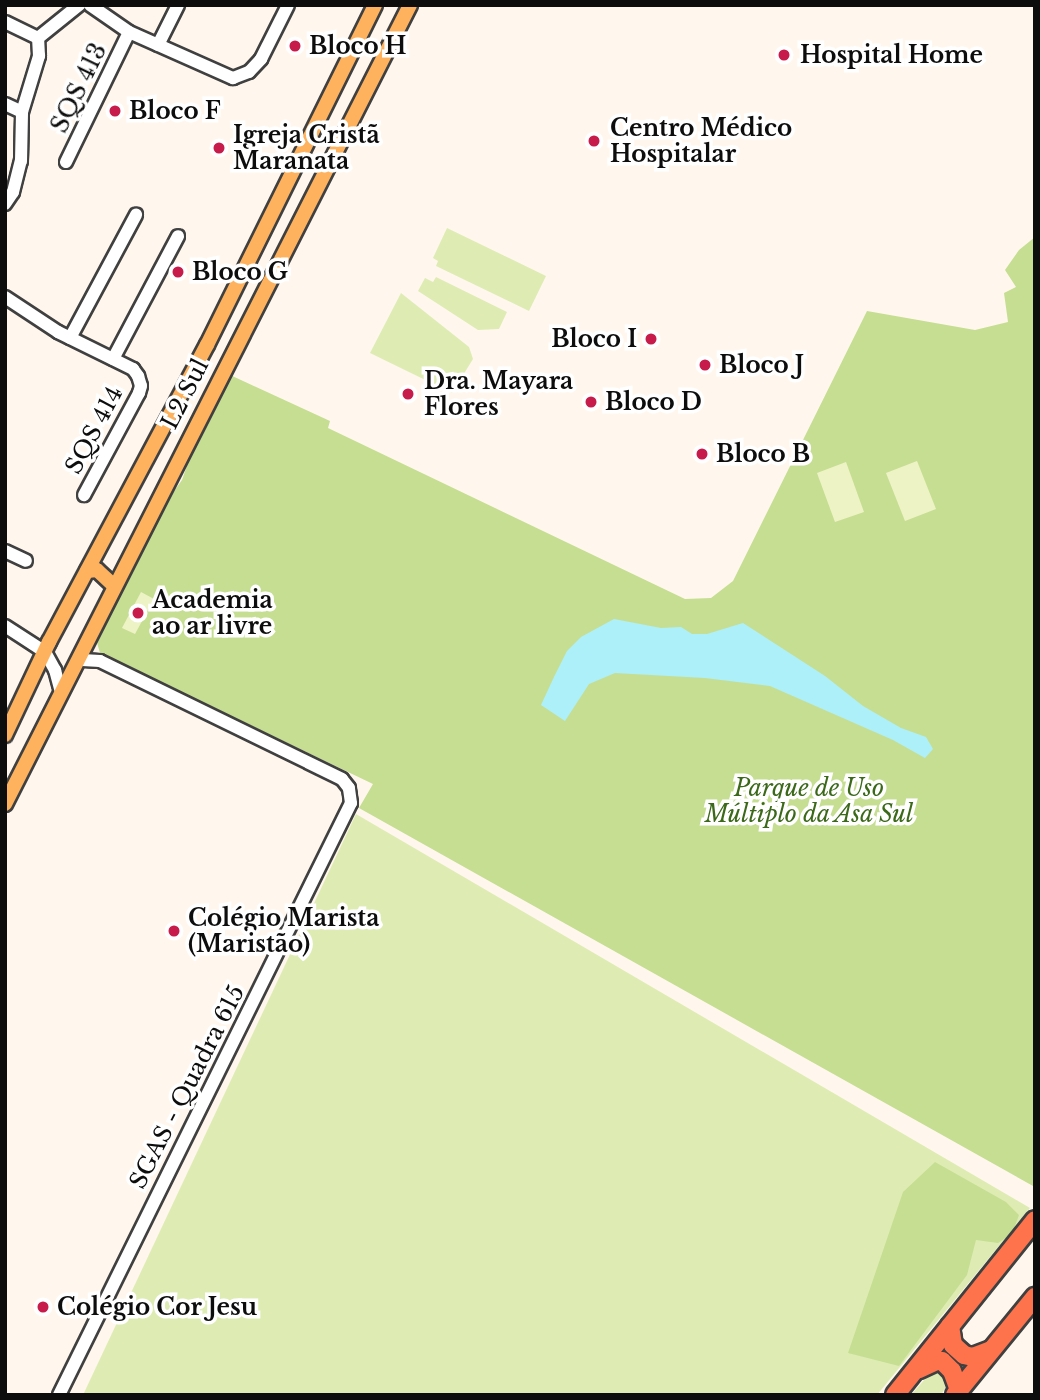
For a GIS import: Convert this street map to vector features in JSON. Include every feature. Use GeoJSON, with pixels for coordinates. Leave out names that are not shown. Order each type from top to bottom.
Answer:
{"type":"FeatureCollection","features":[{"type":"Feature","properties":{"kind":"highway"},"geometry":{"type":"LineString","coordinates":[[895,1395],[1035,1220]]}},
{"type":"Feature","properties":{"kind":"highway"},"geometry":{"type":"LineString","coordinates":[[957,1392],[1035,1297]]}},
{"type":"Feature","properties":{"kind":"highway"},"geometry":{"type":"LineString","coordinates":[[950,1326],[953,1345],[964,1355],[973,1357],[992,1349]]}},
{"type":"Feature","properties":{"kind":"highway"},"geometry":{"type":"LineString","coordinates":[[916,1370],[932,1362],[943,1362],[952,1371],[957,1392]]}},
{"type":"Feature","properties":{"kind":"main road","name":"L2 Sul"},"geometry":{"type":"LineString","coordinates":[[5,735],[45,652],[207,345],[375,5]]}},
{"type":"Feature","properties":{"kind":"main road","name":"L2 Sul"},"geometry":{"type":"LineString","coordinates":[[5,804],[410,5]]}},
{"type":"Feature","properties":{"kind":"main road"},"geometry":{"type":"LineString","coordinates":[[87,571],[97,570],[114,586]]}},
{"type":"Feature","properties":{"kind":"street","name":"SQS 413"},"geometry":{"type":"LineString","coordinates":[[38,38],[79,5]]}},
{"type":"Feature","properties":{"kind":"street","name":"SQS 413"},"geometry":{"type":"LineString","coordinates":[[90,5],[130,32],[229,77],[244,75],[261,59],[288,5]]}},
{"type":"Feature","properties":{"kind":"street"},"geometry":{"type":"LineString","coordinates":[[158,45],[178,5]]}},
{"type":"Feature","properties":{"kind":"street"},"geometry":{"type":"LineString","coordinates":[[5,22],[38,38],[35,73],[22,112],[21,161],[13,192],[5,204]]}},
{"type":"Feature","properties":{"kind":"street","name":"SQS 413"},"geometry":{"type":"LineString","coordinates":[[66,162],[130,32]]}},
{"type":"Feature","properties":{"kind":"street"},"geometry":{"type":"LineString","coordinates":[[5,104],[22,112]]}},
{"type":"Feature","properties":{"kind":"street"},"geometry":{"type":"LineString","coordinates":[[71,338],[136,215]]}},
{"type":"Feature","properties":{"kind":"street","name":"SQS 414"},"geometry":{"type":"LineString","coordinates":[[113,359],[178,236]]}},
{"type":"Feature","properties":{"kind":"street","name":"SQS 414"},"geometry":{"type":"LineString","coordinates":[[5,297],[71,338],[133,369],[141,386],[84,495]]}},
{"type":"Feature","properties":{"kind":"street"},"geometry":{"type":"LineString","coordinates":[[5,551],[26,561]]}},
{"type":"Feature","properties":{"kind":"street"},"geometry":{"type":"LineString","coordinates":[[5,625],[45,652],[55,670],[61,692]]}},
{"type":"Feature","properties":{"kind":"street"},"geometry":{"type":"LineString","coordinates":[[88,639],[100,661]]}},
{"type":"Feature","properties":{"kind":"street","name":"SGAS - Quadra 615"},"geometry":{"type":"LineString","coordinates":[[60,1394],[351,803],[349,788],[342,779],[100,661],[78,660]]}},
{"type":"Feature","properties":{"kind":"green space"},"geometry":{"type":"Polygon","coordinates":[[[447,228],[546,276],[529,311],[436,266],[438,261],[433,258],[447,228]]]}},
{"type":"Feature","properties":{"kind":"green space","name":"Parque de Uso Múltiplo da Asa Sul"},"geometry":{"type":"Polygon","coordinates":[[[1035,237],[1033,1186],[359,808],[373,784],[100,653],[95,636],[154,519],[182,480],[198,434],[228,374],[330,421],[328,428],[685,599],[711,598],[733,581],[867,311],[975,330],[1008,322],[1004,293],[1016,287],[1005,270],[1019,250],[1035,237]]]}},
{"type":"Feature","properties":{"kind":"green space"},"geometry":{"type":"Polygon","coordinates":[[[436,277],[507,312],[499,329],[478,330],[418,291],[425,278],[433,282],[436,277]]]}},
{"type":"Feature","properties":{"kind":"green space"},"geometry":{"type":"Polygon","coordinates":[[[401,293],[469,347],[473,359],[452,393],[370,353],[401,293]]]}},
{"type":"Feature","properties":{"kind":"green space"},"geometry":{"type":"Polygon","coordinates":[[[917,461],[936,509],[905,521],[886,473],[917,461]]]}},
{"type":"Feature","properties":{"kind":"green space"},"geometry":{"type":"Polygon","coordinates":[[[846,462],[864,512],[835,522],[817,473],[846,462]]]}},
{"type":"Feature","properties":{"kind":"green space","name":"Academia ao ar livre"},"geometry":{"type":"Polygon","coordinates":[[[141,592],[154,599],[135,634],[122,628],[141,592]]]}},
{"type":"Feature","properties":{"kind":"green space"},"geometry":{"type":"Polygon","coordinates":[[[356,814],[1030,1208],[877,1395],[83,1395],[356,814]]]}},
{"type":"Feature","properties":{"kind":"green space"},"geometry":{"type":"Polygon","coordinates":[[[935,1162],[1006,1202],[1019,1215],[1012,1234],[998,1243],[976,1240],[967,1275],[899,1366],[848,1353],[903,1192],[935,1162]]]}},
{"type":"Feature","properties":{"kind":"green space"},"geometry":{"type":"Polygon","coordinates":[[[931,1372],[939,1372],[945,1377],[947,1385],[941,1395],[911,1395],[931,1372]]]}},
{"type":"Feature","properties":{"kind":"water"},"geometry":{"type":"Polygon","coordinates":[[[614,619],[661,628],[681,627],[692,634],[707,634],[743,623],[825,676],[863,706],[901,728],[926,737],[933,749],[925,758],[893,740],[770,686],[705,678],[615,673],[589,684],[565,721],[541,705],[554,677],[567,651],[581,637],[614,619]]]}},
{"type":"Feature","properties":{"kind":"place","name":"Bloco H"},"geometry":{"type":"Point","coordinates":[295,46]}},
{"type":"Feature","properties":{"kind":"place","name":"Hospital Home"},"geometry":{"type":"Point","coordinates":[784,55]}},
{"type":"Feature","properties":{"kind":"place","name":"Bloco F"},"geometry":{"type":"Point","coordinates":[115,111]}},
{"type":"Feature","properties":{"kind":"place","name":"Centro Médico Hospitalar"},"geometry":{"type":"Point","coordinates":[594,141]}},
{"type":"Feature","properties":{"kind":"place","name":"Igreja Cristã Maranata"},"geometry":{"type":"Point","coordinates":[219,148]}},
{"type":"Feature","properties":{"kind":"place","name":"Bloco G"},"geometry":{"type":"Point","coordinates":[178,272]}},
{"type":"Feature","properties":{"kind":"place","name":"Bloco I"},"geometry":{"type":"Point","coordinates":[651,339]}},
{"type":"Feature","properties":{"kind":"place","name":"Bloco J"},"geometry":{"type":"Point","coordinates":[705,365]}},
{"type":"Feature","properties":{"kind":"place","name":"Dra. Mayara Flores"},"geometry":{"type":"Point","coordinates":[408,394]}},
{"type":"Feature","properties":{"kind":"place","name":"Bloco D"},"geometry":{"type":"Point","coordinates":[591,402]}},
{"type":"Feature","properties":{"kind":"place","name":"Bloco B"},"geometry":{"type":"Point","coordinates":[702,454]}},
{"type":"Feature","properties":{"kind":"place","name":"Academia ao ar livre"},"geometry":{"type":"Point","coordinates":[138,613]}},
{"type":"Feature","properties":{"kind":"place","name":"Colégio Marista (Maristão)"},"geometry":{"type":"Point","coordinates":[174,931]}},
{"type":"Feature","properties":{"kind":"place","name":"Colégio Cor Jesu"},"geometry":{"type":"Point","coordinates":[43,1307]}}]}
